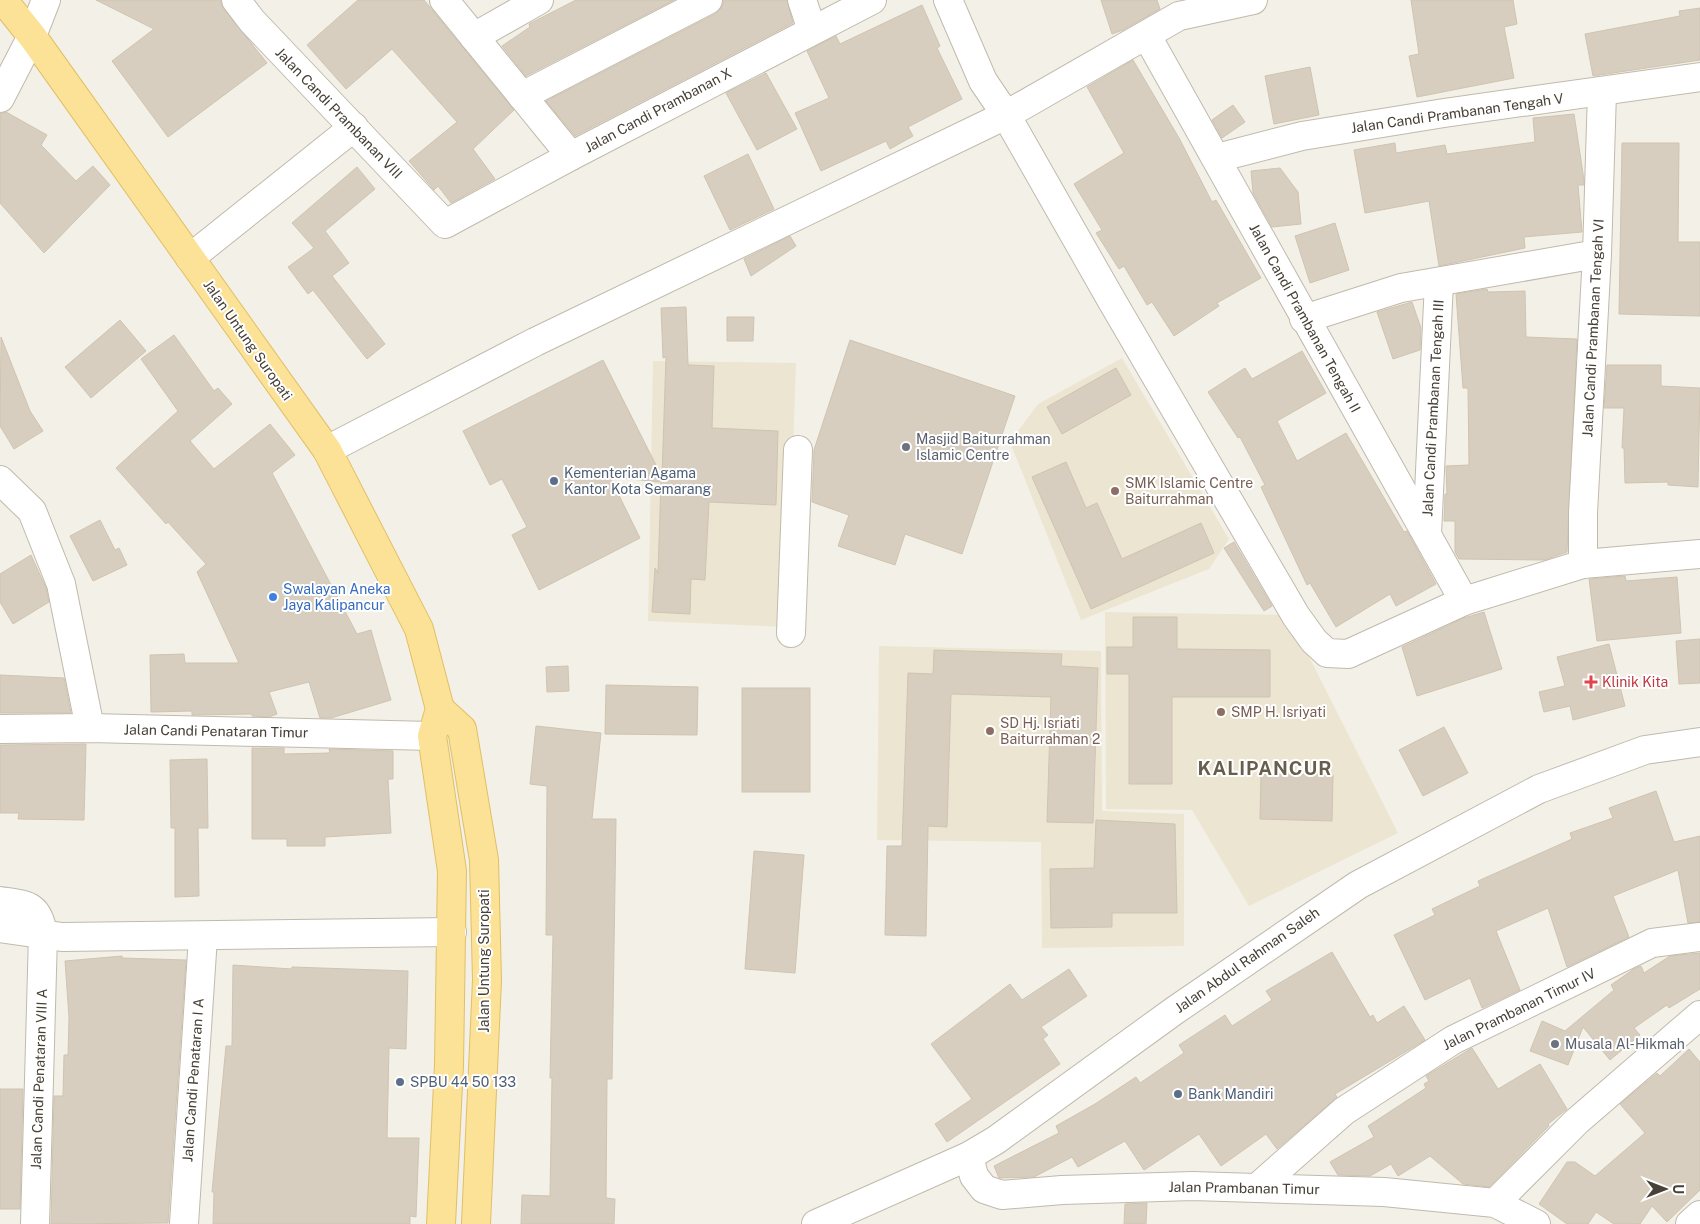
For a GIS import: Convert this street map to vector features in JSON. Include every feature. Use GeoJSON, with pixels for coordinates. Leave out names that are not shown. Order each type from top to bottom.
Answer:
{"type":"FeatureCollection","features":[{"type":"Feature","properties":{"kind":"main road","name":"Jalan Untung Suropati"},"geometry":{"type":"LineString","coordinates":[[3,0],[32,36],[327,450],[419,629],[440,709],[462,729],[484,860],[487,980],[476,1224]]}},
{"type":"Feature","properties":{"kind":"main road"},"geometry":{"type":"LineString","coordinates":[[440,709],[432,736],[452,871],[452,932],[442,1224]]}},
{"type":"Feature","properties":{"kind":"street"},"geometry":{"type":"LineString","coordinates":[[0,98],[32,36],[46,0]]}},
{"type":"Feature","properties":{"kind":"street","name":"Jalan Candi Prambanan VIII"},"geometry":{"type":"LineString","coordinates":[[236,0],[252,21],[445,224]]}},
{"type":"Feature","properties":{"kind":"street"},"geometry":{"type":"LineString","coordinates":[[474,37],[539,0]]}},
{"type":"Feature","properties":{"kind":"street"},"geometry":{"type":"LineString","coordinates":[[522,96],[708,0]]}},
{"type":"Feature","properties":{"kind":"street"},"geometry":{"type":"LineString","coordinates":[[802,0],[812,30]]}},
{"type":"Feature","properties":{"kind":"street","name":"Jalan Candi Prambanan X"},"geometry":{"type":"LineString","coordinates":[[445,224],[571,156],[872,0]]}},
{"type":"Feature","properties":{"kind":"street"},"geometry":{"type":"LineString","coordinates":[[948,0],[983,81],[1006,115],[1296,616],[1314,640],[1327,653],[1348,654],[1464,601],[1583,564],[1700,554]]}},
{"type":"Feature","properties":{"kind":"street"},"geometry":{"type":"LineString","coordinates":[[327,450],[535,342],[1006,115],[1147,36],[1177,8],[1253,0]]}},
{"type":"Feature","properties":{"kind":"street"},"geometry":{"type":"LineString","coordinates":[[450,3],[474,37],[571,156]]}},
{"type":"Feature","properties":{"kind":"street","name":"Jalan Candi Prambanan Tengah II"},"geometry":{"type":"LineString","coordinates":[[1147,36],[1217,158],[1304,319],[1464,601]]}},
{"type":"Feature","properties":{"kind":"street","name":"Jalan Candi Prambanan Tengah V"},"geometry":{"type":"LineString","coordinates":[[1217,158],[1302,136],[1444,113],[1700,77]]}},
{"type":"Feature","properties":{"kind":"street","name":"Jalan Candi Prambanan Tengah VI"},"geometry":{"type":"LineString","coordinates":[[1583,564],[1583,513],[1597,254],[1602,92]]}},
{"type":"Feature","properties":{"kind":"street"},"geometry":{"type":"LineString","coordinates":[[190,258],[354,127]]}},
{"type":"Feature","properties":{"kind":"street"},"geometry":{"type":"LineString","coordinates":[[1304,319],[1401,288],[1597,254]]}},
{"type":"Feature","properties":{"kind":"street","name":"Jalan Candi Prambanan Tengah III"},"geometry":{"type":"LineString","coordinates":[[1427,534],[1439,282]]}},
{"type":"Feature","properties":{"kind":"street"},"geometry":{"type":"LineString","coordinates":[[791,633],[798,450]]}},
{"type":"Feature","properties":{"kind":"street"},"geometry":{"type":"LineString","coordinates":[[0,480],[32,511],[61,584],[90,728]]}},
{"type":"Feature","properties":{"kind":"street","name":"Jalan Candi Penataran Timur"},"geometry":{"type":"LineString","coordinates":[[0,729],[90,728],[432,736]]}},
{"type":"Feature","properties":{"kind":"street","name":"Jalan Abdul Rahman Saleh"},"geometry":{"type":"LineString","coordinates":[[816,1224],[969,1156],[996,1140],[1174,1011],[1358,885],[1539,789],[1645,750],[1700,742]]}},
{"type":"Feature","properties":{"kind":"street","name":"Jalan Candi Penataran VIII A"},"geometry":{"type":"LineString","coordinates":[[0,901],[34,908],[41,920],[43,935],[35,1224]]}},
{"type":"Feature","properties":{"kind":"street"},"geometry":{"type":"LineString","coordinates":[[0,928],[62,937],[203,937],[452,932]]}},
{"type":"Feature","properties":{"kind":"street","name":"Jalan Candi Penataran I A"},"geometry":{"type":"LineString","coordinates":[[184,1224],[203,937]]}},
{"type":"Feature","properties":{"kind":"street","name":"Jalan Prambanan Timur IV"},"geometry":{"type":"LineString","coordinates":[[1259,1186],[1344,1111],[1452,1040],[1652,943],[1700,937]]}},
{"type":"Feature","properties":{"kind":"street"},"geometry":{"type":"LineString","coordinates":[[1495,1203],[1576,1122],[1700,1015]]}},
{"type":"Feature","properties":{"kind":"street","name":"Jalan Prambanan Timur"},"geometry":{"type":"LineString","coordinates":[[969,1156],[974,1176],[984,1189],[1002,1195],[1062,1190],[1259,1186],[1384,1192],[1495,1203],[1536,1224]]}},
{"type":"Feature","properties":{"kind":"street"},"geometry":{"type":"LineString","coordinates":[[1690,1224],[1700,1215]]}},
{"type":"Feature","properties":{"kind":"shaded area","name":"SMK Islamic Centre Baiturrahman"},"geometry":{"type":"Polygon","coordinates":[[[1122,358],[1229,539],[1209,569],[1081,620],[1010,442],[1038,404],[1122,358]]]}},
{"type":"Feature","properties":{"kind":"shaded area"},"geometry":{"type":"Polygon","coordinates":[[[653,361],[796,363],[787,627],[648,621],[653,361]]]}},
{"type":"Feature","properties":{"kind":"shaded area","name":"SMP H. Isriyati"},"geometry":{"type":"Polygon","coordinates":[[[1105,612],[1288,615],[1398,833],[1249,906],[1192,810],[1106,809],[1105,612]]]}},
{"type":"Feature","properties":{"kind":"shaded area","name":"SD Hj. Isriati Baiturrahman 2"},"geometry":{"type":"Polygon","coordinates":[[[879,646],[1101,651],[1102,811],[1184,814],[1184,946],[1042,948],[1041,842],[877,840],[879,646]]]}},
{"type":"Feature","properties":{"kind":"building"},"geometry":{"type":"Polygon","coordinates":[[[96,0],[220,0],[224,9],[267,63],[168,137],[112,61],[154,29],[96,0]]]}},
{"type":"Feature","properties":{"kind":"building"},"geometry":{"type":"Polygon","coordinates":[[[358,0],[424,0],[514,110],[473,149],[495,179],[451,203],[438,186],[434,190],[409,161],[457,122],[392,49],[346,89],[307,45],[358,0]]]}},
{"type":"Feature","properties":{"kind":"building"},"geometry":{"type":"Polygon","coordinates":[[[576,0],[674,0],[526,76],[502,46],[530,27],[529,24],[576,0]]]}},
{"type":"Feature","properties":{"kind":"building"},"geometry":{"type":"Polygon","coordinates":[[[724,0],[787,0],[793,23],[575,136],[546,101],[715,14],[721,8],[724,0]]]}},
{"type":"Feature","properties":{"kind":"building"},"geometry":{"type":"Polygon","coordinates":[[[1101,0],[1157,0],[1160,9],[1123,30],[1112,34],[1101,0]]]}},
{"type":"Feature","properties":{"kind":"building"},"geometry":{"type":"Polygon","coordinates":[[[1411,0],[1513,0],[1517,24],[1504,27],[1514,78],[1417,97],[1409,56],[1419,54],[1411,0]]]}},
{"type":"Feature","properties":{"kind":"building"},"geometry":{"type":"Polygon","coordinates":[[[922,5],[940,46],[937,48],[962,99],[908,127],[913,136],[890,149],[886,141],[821,171],[795,113],[829,98],[807,51],[836,36],[840,44],[922,5]]]}},
{"type":"Feature","properties":{"kind":"building"},"geometry":{"type":"Polygon","coordinates":[[[1700,8],[1700,60],[1593,76],[1585,34],[1680,16],[1679,11],[1700,8]]]}},
{"type":"Feature","properties":{"kind":"building"},"geometry":{"type":"Polygon","coordinates":[[[1133,60],[1179,138],[1212,202],[1216,200],[1261,278],[1217,303],[1219,306],[1174,336],[1152,302],[1147,305],[1124,266],[1119,269],[1096,233],[1102,230],[1074,184],[1124,153],[1087,87],[1133,60]]]}},
{"type":"Feature","properties":{"kind":"building"},"geometry":{"type":"Polygon","coordinates":[[[1310,67],[1319,115],[1274,124],[1265,76],[1310,67]]]}},
{"type":"Feature","properties":{"kind":"building"},"geometry":{"type":"Polygon","coordinates":[[[766,73],[797,129],[757,150],[726,93],[766,73]]]}},
{"type":"Feature","properties":{"kind":"building"},"geometry":{"type":"Polygon","coordinates":[[[1233,105],[1245,122],[1222,138],[1212,120],[1233,105]]]}},
{"type":"Feature","properties":{"kind":"building"},"geometry":{"type":"Polygon","coordinates":[[[6,112],[47,135],[41,145],[76,181],[93,166],[110,185],[44,253],[0,203],[0,114],[6,112]]]}},
{"type":"Feature","properties":{"kind":"building"},"geometry":{"type":"Polygon","coordinates":[[[1574,114],[1584,180],[1584,185],[1578,185],[1582,232],[1524,237],[1525,248],[1439,266],[1429,201],[1365,213],[1354,150],[1395,143],[1396,153],[1445,145],[1447,154],[1535,142],[1533,118],[1574,114]]]}},
{"type":"Feature","properties":{"kind":"building"},"geometry":{"type":"Polygon","coordinates":[[[1622,143],[1679,143],[1678,242],[1700,242],[1700,316],[1619,314],[1622,143]]]}},
{"type":"Feature","properties":{"kind":"building"},"geometry":{"type":"Polygon","coordinates":[[[748,154],[774,209],[730,230],[704,176],[748,154]]]}},
{"type":"Feature","properties":{"kind":"building"},"geometry":{"type":"Polygon","coordinates":[[[357,167],[375,189],[325,231],[349,263],[332,276],[385,344],[367,359],[313,290],[308,294],[288,267],[314,248],[292,223],[357,167]]]}},
{"type":"Feature","properties":{"kind":"building"},"geometry":{"type":"Polygon","coordinates":[[[1280,168],[1298,192],[1301,224],[1272,227],[1253,193],[1251,171],[1280,168]]]}},
{"type":"Feature","properties":{"kind":"building"},"geometry":{"type":"Polygon","coordinates":[[[1335,223],[1349,270],[1310,283],[1295,236],[1335,223]]]}},
{"type":"Feature","properties":{"kind":"building"},"geometry":{"type":"Polygon","coordinates":[[[790,236],[796,246],[751,276],[744,259],[790,236]]]}},
{"type":"Feature","properties":{"kind":"building"},"geometry":{"type":"Polygon","coordinates":[[[1487,289],[1488,292],[1525,291],[1526,337],[1577,339],[1567,552],[1544,560],[1459,559],[1455,552],[1455,521],[1444,521],[1445,494],[1447,494],[1446,466],[1469,465],[1468,388],[1463,388],[1456,294],[1487,289]]]}},
{"type":"Feature","properties":{"kind":"building"},"geometry":{"type":"Polygon","coordinates":[[[1412,302],[1421,328],[1420,350],[1393,359],[1377,312],[1412,302]]]}},
{"type":"Feature","properties":{"kind":"building"},"geometry":{"type":"Polygon","coordinates":[[[686,307],[688,365],[714,366],[712,428],[778,431],[776,505],[709,502],[705,580],[691,579],[690,614],[652,612],[655,568],[658,573],[661,482],[610,477],[640,538],[539,590],[512,535],[527,527],[502,479],[490,485],[463,431],[603,360],[662,477],[666,357],[663,358],[661,308],[686,307]]]}},
{"type":"Feature","properties":{"kind":"building"},"geometry":{"type":"Polygon","coordinates":[[[727,317],[754,317],[753,341],[727,341],[727,317]]]}},
{"type":"Feature","properties":{"kind":"building"},"geometry":{"type":"Polygon","coordinates":[[[120,320],[146,351],[91,398],[65,367],[120,320]]]}},
{"type":"Feature","properties":{"kind":"building"},"geometry":{"type":"Polygon","coordinates":[[[174,335],[214,391],[218,388],[232,404],[190,441],[214,469],[270,424],[295,455],[272,473],[357,634],[371,630],[391,700],[331,718],[320,718],[309,682],[269,692],[277,714],[269,717],[252,716],[252,714],[192,715],[192,711],[151,712],[150,655],[184,654],[185,663],[239,663],[197,572],[206,564],[168,522],[166,524],[116,468],[178,411],[141,359],[174,335]]]}},
{"type":"Feature","properties":{"kind":"building"},"geometry":{"type":"Polygon","coordinates":[[[1,337],[30,411],[43,431],[14,449],[0,426],[1,337]]]}},
{"type":"Feature","properties":{"kind":"building","name":"Masjid Baiturrahman Islamic Centre"},"geometry":{"type":"Polygon","coordinates":[[[850,340],[1015,396],[962,554],[905,534],[895,565],[838,546],[849,515],[812,502],[814,450],[850,340]]]}},
{"type":"Feature","properties":{"kind":"building"},"geometry":{"type":"Polygon","coordinates":[[[1302,351],[1326,393],[1277,421],[1297,461],[1346,433],[1404,532],[1407,531],[1436,584],[1396,606],[1390,594],[1336,627],[1310,583],[1307,585],[1261,487],[1265,485],[1240,437],[1238,438],[1208,392],[1245,368],[1252,379],[1302,351]]]}},
{"type":"Feature","properties":{"kind":"building"},"geometry":{"type":"Polygon","coordinates":[[[1607,365],[1661,365],[1661,386],[1700,388],[1698,487],[1668,485],[1668,482],[1625,483],[1624,448],[1622,448],[1624,408],[1604,408],[1607,365]]]}},
{"type":"Feature","properties":{"kind":"building"},"geometry":{"type":"Polygon","coordinates":[[[1116,368],[1131,395],[1062,434],[1047,407],[1116,368]]]}},
{"type":"Feature","properties":{"kind":"building"},"geometry":{"type":"Polygon","coordinates":[[[1066,462],[1086,508],[1097,503],[1122,559],[1201,523],[1214,553],[1091,609],[1032,477],[1066,462]]]}},
{"type":"Feature","properties":{"kind":"building"},"geometry":{"type":"Polygon","coordinates":[[[100,520],[115,550],[119,548],[127,565],[93,581],[70,536],[100,520]]]}},
{"type":"Feature","properties":{"kind":"building"},"geometry":{"type":"Polygon","coordinates":[[[1234,542],[1272,606],[1264,611],[1224,548],[1234,542]]]}},
{"type":"Feature","properties":{"kind":"building"},"geometry":{"type":"Polygon","coordinates":[[[31,555],[46,588],[49,602],[13,624],[0,602],[0,574],[31,555]]]}},
{"type":"Feature","properties":{"kind":"building"},"geometry":{"type":"Polygon","coordinates":[[[1625,576],[1626,581],[1677,577],[1681,633],[1597,641],[1589,579],[1625,576]]]}},
{"type":"Feature","properties":{"kind":"building"},"geometry":{"type":"Polygon","coordinates":[[[1484,612],[1502,669],[1417,696],[1402,647],[1464,618],[1484,612]]]}},
{"type":"Feature","properties":{"kind":"building"},"geometry":{"type":"Polygon","coordinates":[[[1133,617],[1177,617],[1177,649],[1270,650],[1270,697],[1172,697],[1172,784],[1129,784],[1129,674],[1107,674],[1107,647],[1133,647],[1133,617]]]}},
{"type":"Feature","properties":{"kind":"building"},"geometry":{"type":"Polygon","coordinates":[[[1700,639],[1700,683],[1679,684],[1676,641],[1700,639]]]}},
{"type":"Feature","properties":{"kind":"building","name":"Klinik Kita"},"geometry":{"type":"Polygon","coordinates":[[[1609,644],[1625,706],[1573,720],[1570,706],[1544,712],[1539,692],[1565,686],[1557,657],[1609,644]]]}},
{"type":"Feature","properties":{"kind":"building"},"geometry":{"type":"Polygon","coordinates":[[[934,650],[1062,654],[1061,666],[1098,668],[1093,823],[1047,822],[1051,697],[951,694],[947,827],[928,826],[926,936],[885,935],[887,846],[902,846],[908,673],[933,674],[934,650]]]}},
{"type":"Feature","properties":{"kind":"building"},"geometry":{"type":"Polygon","coordinates":[[[568,666],[569,691],[547,692],[546,667],[568,666]]]}},
{"type":"Feature","properties":{"kind":"building"},"geometry":{"type":"Polygon","coordinates":[[[0,675],[64,678],[71,713],[0,713],[0,675]]]}},
{"type":"Feature","properties":{"kind":"building"},"geometry":{"type":"Polygon","coordinates":[[[606,685],[698,687],[697,735],[605,734],[606,685]]]}},
{"type":"Feature","properties":{"kind":"building"},"geometry":{"type":"Polygon","coordinates":[[[742,688],[810,688],[810,792],[742,792],[742,688]]]}},
{"type":"Feature","properties":{"kind":"building"},"geometry":{"type":"Polygon","coordinates":[[[536,726],[601,733],[592,819],[616,819],[612,1079],[607,1079],[606,1198],[615,1199],[614,1224],[521,1224],[522,1195],[550,1196],[553,935],[546,935],[547,786],[530,784],[536,726]]]}},
{"type":"Feature","properties":{"kind":"building"},"geometry":{"type":"Polygon","coordinates":[[[1444,727],[1468,773],[1423,796],[1399,750],[1444,727]]]}},
{"type":"Feature","properties":{"kind":"building"},"geometry":{"type":"Polygon","coordinates":[[[86,744],[84,820],[18,819],[19,813],[0,813],[0,745],[86,744]]]}},
{"type":"Feature","properties":{"kind":"building"},"geometry":{"type":"Polygon","coordinates":[[[252,748],[284,748],[284,754],[330,753],[329,749],[393,751],[393,779],[388,779],[391,833],[325,837],[325,846],[287,846],[287,839],[252,839],[252,748]]]}},
{"type":"Feature","properties":{"kind":"building"},"geometry":{"type":"Polygon","coordinates":[[[207,759],[208,828],[198,828],[199,896],[175,897],[175,828],[171,828],[170,760],[207,759]]]}},
{"type":"Feature","properties":{"kind":"building"},"geometry":{"type":"Polygon","coordinates":[[[1261,774],[1333,775],[1332,821],[1260,819],[1261,774]]]}},
{"type":"Feature","properties":{"kind":"building"},"geometry":{"type":"Polygon","coordinates":[[[1656,791],[1674,842],[1700,836],[1700,922],[1688,923],[1678,870],[1613,896],[1629,937],[1567,967],[1548,908],[1496,931],[1520,990],[1482,1008],[1470,978],[1425,1000],[1394,935],[1435,915],[1432,909],[1480,886],[1478,881],[1572,839],[1570,833],[1613,818],[1609,808],[1656,791]]]}},
{"type":"Feature","properties":{"kind":"building"},"geometry":{"type":"Polygon","coordinates":[[[1096,820],[1175,824],[1177,913],[1112,913],[1112,927],[1051,928],[1050,869],[1094,868],[1096,820]]]}},
{"type":"Feature","properties":{"kind":"building"},"geometry":{"type":"Polygon","coordinates":[[[754,851],[804,855],[795,973],[745,969],[754,851]]]}},
{"type":"Feature","properties":{"kind":"building"},"geometry":{"type":"Polygon","coordinates":[[[1332,952],[1370,1017],[1373,1015],[1377,1023],[1404,1006],[1425,1040],[1335,1094],[1337,1097],[1277,1149],[1266,1134],[1221,1166],[1199,1134],[1144,1170],[1125,1141],[1078,1167],[1072,1157],[1034,1177],[999,1178],[994,1166],[1059,1133],[1056,1126],[1095,1104],[1136,1077],[1140,1083],[1184,1053],[1179,1045],[1225,1015],[1232,1026],[1272,1000],[1266,991],[1332,952]]]}},
{"type":"Feature","properties":{"kind":"building"},"geometry":{"type":"Polygon","coordinates":[[[1700,953],[1700,989],[1669,1008],[1667,1005],[1634,1028],[1640,1035],[1610,1060],[1583,1027],[1568,1065],[1530,1051],[1542,1021],[1565,1031],[1614,990],[1611,985],[1634,969],[1641,966],[1644,973],[1670,956],[1700,953]]]}},
{"type":"Feature","properties":{"kind":"building"},"geometry":{"type":"Polygon","coordinates":[[[122,956],[122,958],[186,960],[168,1223],[51,1224],[54,1096],[63,1096],[64,1055],[68,1055],[69,1018],[65,961],[122,956]]]}},
{"type":"Feature","properties":{"kind":"building"},"geometry":{"type":"Polygon","coordinates":[[[233,965],[292,969],[292,967],[408,971],[406,1049],[389,1048],[387,1138],[419,1138],[416,1217],[410,1216],[410,1224],[213,1224],[214,1192],[212,1192],[226,1046],[232,1046],[233,965]]]}},
{"type":"Feature","properties":{"kind":"building"},"geometry":{"type":"Polygon","coordinates":[[[1069,969],[1087,996],[1041,1027],[1048,1035],[1043,1039],[1060,1064],[947,1142],[935,1124],[972,1099],[931,1044],[1010,984],[1022,1000],[1069,969]]]}},
{"type":"Feature","properties":{"kind":"building"},"geometry":{"type":"Polygon","coordinates":[[[1472,1048],[1498,1089],[1540,1064],[1567,1109],[1548,1124],[1549,1126],[1489,1187],[1463,1184],[1430,1156],[1398,1176],[1391,1164],[1370,1176],[1338,1175],[1330,1162],[1374,1137],[1368,1126],[1426,1088],[1424,1084],[1429,1081],[1426,1076],[1472,1048]]]}},
{"type":"Feature","properties":{"kind":"building"},"geometry":{"type":"Polygon","coordinates":[[[1689,1049],[1700,1062],[1700,1190],[1667,1222],[1652,1206],[1640,1224],[1614,1224],[1596,1212],[1588,1224],[1567,1224],[1539,1204],[1567,1162],[1575,1162],[1595,1176],[1645,1133],[1620,1104],[1657,1073],[1660,1076],[1689,1049]]]}},
{"type":"Feature","properties":{"kind":"building"},"geometry":{"type":"Polygon","coordinates":[[[0,1089],[23,1089],[20,1209],[0,1209],[0,1089]]]}},
{"type":"Feature","properties":{"kind":"building"},"geometry":{"type":"Polygon","coordinates":[[[1147,1203],[1146,1224],[1124,1224],[1125,1204],[1147,1203]]]}},
{"type":"Feature","properties":{"kind":"place","name":"Masjid Baiturrahman Islamic Centre"},"geometry":{"type":"Point","coordinates":[906,447]}},
{"type":"Feature","properties":{"kind":"place","name":"Kementerian Agama Kantor Kota Semarang"},"geometry":{"type":"Point","coordinates":[554,481]}},
{"type":"Feature","properties":{"kind":"place","name":"SMK Islamic Centre Baiturrahman"},"geometry":{"type":"Point","coordinates":[1115,491]}},
{"type":"Feature","properties":{"kind":"place","name":"Swalayan Aneka Jaya Kalipancur"},"geometry":{"type":"Point","coordinates":[273,597]}},
{"type":"Feature","properties":{"kind":"place","name":"Klinik Kita"},"geometry":{"type":"Point","coordinates":[1591,682]}},
{"type":"Feature","properties":{"kind":"place","name":"SMP H. Isriyati"},"geometry":{"type":"Point","coordinates":[1221,712]}},
{"type":"Feature","properties":{"kind":"place","name":"SD Hj. Isriati Baiturrahman 2"},"geometry":{"type":"Point","coordinates":[990,731]}},
{"type":"Feature","properties":{"kind":"place","name":"Musala Al-Hikmah"},"geometry":{"type":"Point","coordinates":[1555,1044]}},
{"type":"Feature","properties":{"kind":"place","name":"SPBU 44 50 133"},"geometry":{"type":"Point","coordinates":[400,1082]}},
{"type":"Feature","properties":{"kind":"place","name":"Bank Mandiri"},"geometry":{"type":"Point","coordinates":[1178,1094]}},
{"type":"Feature","properties":{"kind":"district","name":"KALIPANCUR"},"geometry":{"type":"Point","coordinates":[1265,768]}}]}
